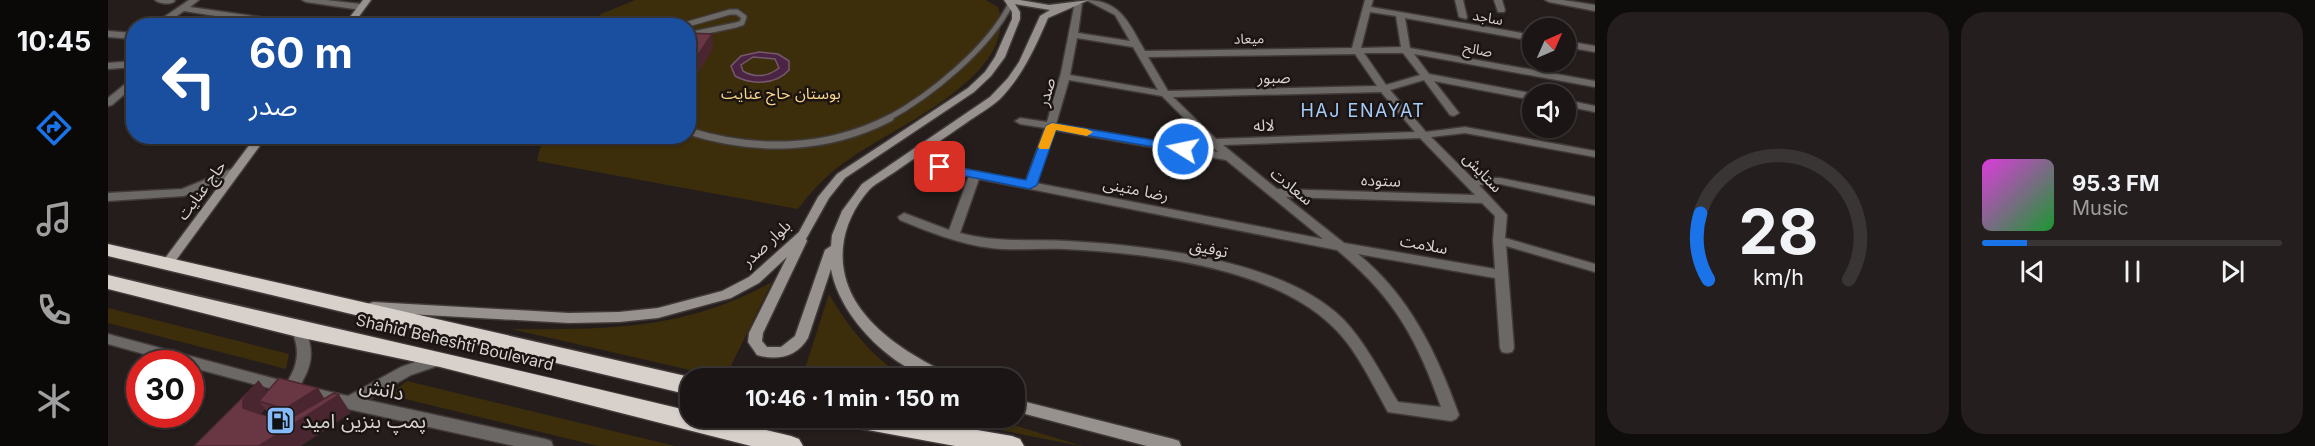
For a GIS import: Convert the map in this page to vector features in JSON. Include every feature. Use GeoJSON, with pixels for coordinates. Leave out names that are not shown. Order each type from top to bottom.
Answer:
{"type":"FeatureCollection","features":[{"type":"Feature","properties":{"kind":"highway","name":"Shahid Beheshti Boulevard"},"geometry":{"type":"LineString","coordinates":[[108,250],[680,384]]}},
{"type":"Feature","properties":{"kind":"highway","name":"Shahid Beheshti Boulevard"},"geometry":{"type":"LineString","coordinates":[[108,282],[298,329],[440,359],[791,446]]}},
{"type":"Feature","properties":{"kind":"highway"},"geometry":{"type":"LineString","coordinates":[[909,428],[1012,446]]}},
{"type":"Feature","properties":{"kind":"main road"},"geometry":{"type":"LineString","coordinates":[[1011,1],[1032,6],[1064,7]]}},
{"type":"Feature","properties":{"kind":"main road","name":"بلوار صدر"},"geometry":{"type":"LineString","coordinates":[[355,306],[569,318],[658,313],[726,295],[754,280],[804,234],[824,196],[841,176],[971,90],[988,74],[1000,57],[1016,20],[1016,12],[1011,1]]}},
{"type":"Feature","properties":{"kind":"main road"},"geometry":{"type":"LineString","coordinates":[[804,234],[756,333],[755,342],[762,351],[782,353],[792,349],[801,338],[835,241],[855,199],[866,187],[994,99],[1012,80],[1024,62],[1044,16],[1084,1]]}},
{"type":"Feature","properties":{"kind":"main road"},"geometry":{"type":"LineString","coordinates":[[353,18],[364,4]]}},
{"type":"Feature","properties":{"kind":"main road","name":"حاج عنایت"},"geometry":{"type":"LineString","coordinates":[[167,264],[255,144]]}},
{"type":"Feature","properties":{"kind":"main road"},"geometry":{"type":"LineString","coordinates":[[835,241],[835,274],[842,292],[877,336],[906,359],[924,368]]}},
{"type":"Feature","properties":{"kind":"main road"},"geometry":{"type":"LineString","coordinates":[[1025,408],[1173,446]]}},
{"type":"Feature","properties":{"kind":"street"},"geometry":{"type":"LineString","coordinates":[[159,0],[171,1]]}},
{"type":"Feature","properties":{"kind":"street"},"geometry":{"type":"LineString","coordinates":[[167,18],[195,0]]}},
{"type":"Feature","properties":{"kind":"street"},"geometry":{"type":"LineString","coordinates":[[306,0],[364,4]]}},
{"type":"Feature","properties":{"kind":"street"},"geometry":{"type":"LineString","coordinates":[[1459,0],[1463,17]]}},
{"type":"Feature","properties":{"kind":"street"},"geometry":{"type":"LineString","coordinates":[[1497,0],[1501,10]]}},
{"type":"Feature","properties":{"kind":"street"},"geometry":{"type":"LineString","coordinates":[[1549,0],[1595,8]]}},
{"type":"Feature","properties":{"kind":"street","name":"صدر"},"geometry":{"type":"LineString","coordinates":[[1030,185],[1052,126],[1084,1]]}},
{"type":"Feature","properties":{"kind":"street","name":"سعادت"},"geometry":{"type":"LineString","coordinates":[[1084,1],[1118,13],[1141,49],[1165,94],[1229,157],[1388,288],[1408,314],[1433,365],[1451,415]]}},
{"type":"Feature","properties":{"kind":"street"},"geometry":{"type":"LineString","coordinates":[[1356,49],[1368,4]]}},
{"type":"Feature","properties":{"kind":"street","name":"ساجد"},"geometry":{"type":"LineString","coordinates":[[1368,4],[1400,16],[1522,36]]}},
{"type":"Feature","properties":{"kind":"street"},"geometry":{"type":"LineString","coordinates":[[182,8],[248,18]]}},
{"type":"Feature","properties":{"kind":"street"},"geometry":{"type":"LineString","coordinates":[[1400,16],[1406,50],[1454,113]]}},
{"type":"Feature","properties":{"kind":"street"},"geometry":{"type":"LineString","coordinates":[[108,34],[126,35]]}},
{"type":"Feature","properties":{"kind":"street","name":"میعاد"},"geometry":{"type":"LineString","coordinates":[[1074,35],[1141,49],[1356,49]]}},
{"type":"Feature","properties":{"kind":"street"},"geometry":{"type":"LineString","coordinates":[[1576,46],[1595,49]]}},
{"type":"Feature","properties":{"kind":"street","name":"صالح"},"geometry":{"type":"LineString","coordinates":[[1356,49],[1406,50],[1595,84]]}},
{"type":"Feature","properties":{"kind":"street","name":"ستایش"},"geometry":{"type":"LineString","coordinates":[[1356,49],[1384,89],[1423,135],[1501,215],[1499,240],[1507,348]]}},
{"type":"Feature","properties":{"kind":"street"},"geometry":{"type":"LineString","coordinates":[[108,66],[126,65]]}},
{"type":"Feature","properties":{"kind":"street"},"geometry":{"type":"LineString","coordinates":[[1425,76],[1522,95]]}},
{"type":"Feature","properties":{"kind":"street","name":"صبور"},"geometry":{"type":"LineString","coordinates":[[1065,77],[1165,94],[1384,89],[1425,76]]}},
{"type":"Feature","properties":{"kind":"street"},"geometry":{"type":"LineString","coordinates":[[108,103],[126,87]]}},
{"type":"Feature","properties":{"kind":"street"},"geometry":{"type":"LineString","coordinates":[[1576,105],[1595,109]]}},
{"type":"Feature","properties":{"kind":"street"},"geometry":{"type":"LineString","coordinates":[[1020,121],[1229,157]]}},
{"type":"Feature","properties":{"kind":"street","name":"لاله"},"geometry":{"type":"LineString","coordinates":[[1214,142],[1423,135],[1465,130],[1595,154]]}},
{"type":"Feature","properties":{"kind":"street","name":"رضا متینی"},"geometry":{"type":"LineString","coordinates":[[923,164],[1341,247]]}},
{"type":"Feature","properties":{"kind":"street"},"geometry":{"type":"LineString","coordinates":[[108,197],[184,192],[236,170]]}},
{"type":"Feature","properties":{"kind":"street"},"geometry":{"type":"LineString","coordinates":[[953,235],[975,174]]}},
{"type":"Feature","properties":{"kind":"street"},"geometry":{"type":"LineString","coordinates":[[1471,182],[1500,181],[1595,201]]}},
{"type":"Feature","properties":{"kind":"street","name":"ستوده"},"geometry":{"type":"LineString","coordinates":[[1275,193],[1487,199]]}},
{"type":"Feature","properties":{"kind":"street","name":"توفیق"},"geometry":{"type":"LineString","coordinates":[[904,217],[953,235],[990,244],[1086,246],[1136,252],[1228,268],[1274,281],[1316,304],[1335,319],[1364,356],[1393,408],[1451,415]]}},
{"type":"Feature","properties":{"kind":"street"},"geometry":{"type":"LineString","coordinates":[[1499,240],[1595,268]]}},
{"type":"Feature","properties":{"kind":"street","name":"سلامت"},"geometry":{"type":"LineString","coordinates":[[1341,247],[1502,275]]}},
{"type":"Feature","properties":{"kind":"street"},"geometry":{"type":"LineString","coordinates":[[287,392],[306,358],[304,339],[298,329]]}},
{"type":"Feature","properties":{"kind":"street","name":"دانش"},"geometry":{"type":"LineString","coordinates":[[108,339],[287,392],[344,406],[545,446]]}},
{"type":"Feature","properties":{"kind":"street"},"geometry":{"type":"LineString","coordinates":[[344,406],[396,376],[440,359]]}},
{"type":"Feature","properties":{"kind":"lane"},"geometry":{"type":"LineString","coordinates":[[696,133],[731,144],[773,147],[804,145],[862,130],[897,114],[946,76],[984,43],[1011,1]]}},
{"type":"Feature","properties":{"kind":"lane"},"geometry":{"type":"LineString","coordinates":[[696,22],[730,12],[737,12],[744,17],[742,23],[696,34]]}},
{"type":"Feature","properties":{"kind":"green space","name":"بوستان حاج عنایت"},"geometry":{"type":"Polygon","coordinates":[[[635,0],[986,0],[998,7],[1000,32],[991,55],[973,76],[950,96],[836,169],[816,187],[798,209],[537,161],[541,144],[696,144],[696,18],[597,18],[601,14],[635,0]]]}},
{"type":"Feature","properties":{"kind":"green space"},"geometry":{"type":"Polygon","coordinates":[[[772,282],[730,368],[681,368],[511,329],[580,329],[645,324],[708,310],[740,298],[772,282]]]}},
{"type":"Feature","properties":{"kind":"green space"},"geometry":{"type":"Polygon","coordinates":[[[829,294],[871,351],[892,368],[805,368],[829,294]]]}},
{"type":"Feature","properties":{"kind":"green space"},"geometry":{"type":"Polygon","coordinates":[[[108,308],[289,354],[286,369],[108,323],[108,308]]]}},
{"type":"Feature","properties":{"kind":"green space"},"geometry":{"type":"Polygon","coordinates":[[[407,381],[675,446],[598,446],[389,395],[407,381]]]}},
{"type":"Feature","properties":{"kind":"green space"},"geometry":{"type":"Polygon","coordinates":[[[990,428],[1024,428],[1081,446],[990,428]]]}},
{"type":"Feature","properties":{"kind":"shaded area"},"geometry":{"type":"Polygon","coordinates":[[[759,52],[778,54],[789,61],[789,70],[784,75],[770,81],[756,82],[741,79],[735,76],[731,66],[741,56],[759,52]],[[753,57],[741,65],[743,71],[747,73],[756,76],[766,75],[779,68],[775,59],[753,57]]]}},
{"type":"Feature","properties":{"kind":"building"},"geometry":{"type":"Polygon","coordinates":[[[696,33],[712,34],[696,58],[696,33]]]}},
{"type":"Feature","properties":{"kind":"building"},"geometry":{"type":"Polygon","coordinates":[[[279,378],[318,388],[285,409],[259,401],[279,378]]]}},
{"type":"Feature","properties":{"kind":"building"},"geometry":{"type":"Polygon","coordinates":[[[259,381],[243,400],[243,408],[284,422],[334,393],[339,395],[259,446],[194,446],[259,381]]]}},
{"type":"Feature","properties":{"kind":"slow traffic"},"geometry":{"type":"LineString","coordinates":[[1044,147],[1052,126],[1087,132]]}},
{"type":"Feature","properties":{"kind":"place","name":"پمپ بنزین امید"},"geometry":{"type":"Point","coordinates":[281,421]}},
{"type":"Feature","properties":{"kind":"district","name":"HAJ ENAYAT"},"geometry":{"type":"Point","coordinates":[1363,110]}},
{"type":"Feature","properties":{"kind":"route"},"geometry":{"type":"LineString","coordinates":[[940,167],[1030,185],[1052,126],[1183,149]]}}]}
